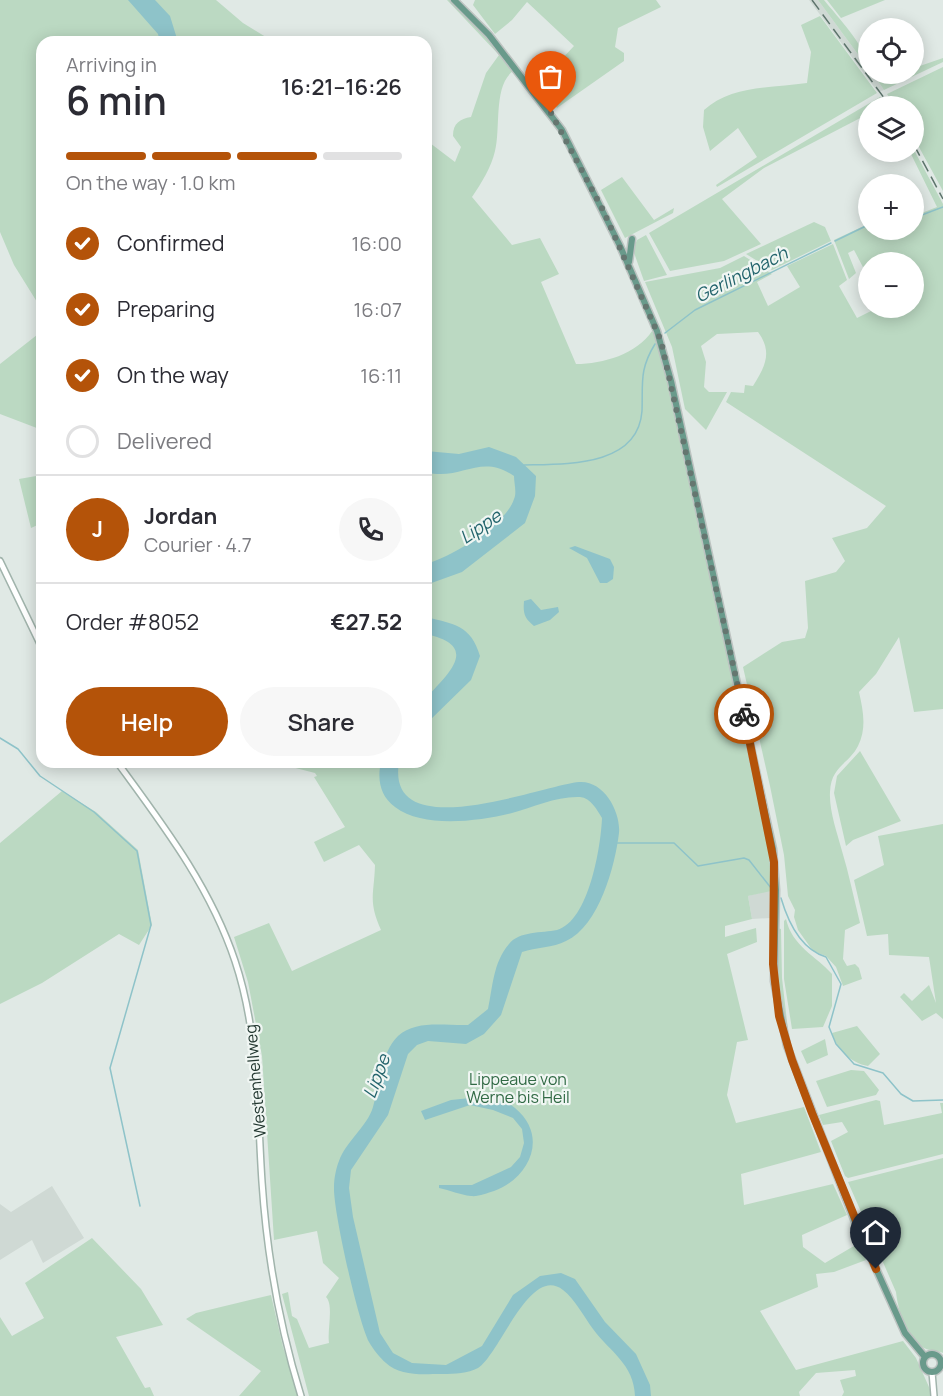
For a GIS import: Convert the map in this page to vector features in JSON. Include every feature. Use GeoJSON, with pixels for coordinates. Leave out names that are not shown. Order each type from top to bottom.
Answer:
{"type":"FeatureCollection","features":[{"type":"Feature","properties":{"kind":"main road"},"geometry":{"type":"LineString","coordinates":[[454,0],[489,35],[556,121],[629,266],[666,359],[766,815],[776,882],[774,981],[783,1033],[860,1232],[905,1333],[926,1357]]}},
{"type":"Feature","properties":{"kind":"main road"},"geometry":{"type":"LineString","coordinates":[[629,266],[632,239]]}},
{"type":"Feature","properties":{"kind":"main road"},"geometry":{"type":"LineString","coordinates":[[0,561],[36,636]]}},
{"type":"Feature","properties":{"kind":"main road"},"geometry":{"type":"LineString","coordinates":[[0,581],[6,576]]}},
{"type":"Feature","properties":{"kind":"main road","name":"Westenhellweg"},"geometry":{"type":"LineString","coordinates":[[121,768],[197,877],[227,939],[240,978],[250,1023],[257,1073],[262,1181],[270,1271],[286,1349],[301,1396]]}},
{"type":"Feature","properties":{"kind":"main road"},"geometry":{"type":"LineString","coordinates":[[932,1372],[939,1369],[942,1359],[933,1353],[926,1357],[924,1366],[932,1372],[934,1396]]}},
{"type":"Feature","properties":{"kind":"shaded area"},"geometry":{"type":"Polygon","coordinates":[[[809,0],[818,0],[858,54],[858,65],[809,0]]]}},
{"type":"Feature","properties":{"kind":"shaded area"},"geometry":{"type":"Polygon","coordinates":[[[872,84],[880,84],[884,90],[878,92],[872,84]]]}},
{"type":"Feature","properties":{"kind":"shaded area"},"geometry":{"type":"Polygon","coordinates":[[[755,883],[771,891],[771,918],[752,919],[748,896],[759,893],[755,883]]]}},
{"type":"Feature","properties":{"kind":"shaded area"},"geometry":{"type":"Polygon","coordinates":[[[52,1186],[84,1238],[43,1263],[32,1240],[0,1260],[0,1204],[11,1212],[52,1186]]]}},
{"type":"Feature","properties":{"kind":"green space"},"geometry":{"type":"Polygon","coordinates":[[[0,0],[216,0],[243,23],[264,36],[36,36],[36,300],[14,265],[0,232],[0,0]]]}},
{"type":"Feature","properties":{"kind":"green space","name":"Lippeaue von Werne bis Heil"},"geometry":{"type":"Polygon","coordinates":[[[447,0],[450,0],[480,29],[513,71],[507,78],[500,97],[497,142],[493,157],[486,175],[472,197],[512,245],[540,238],[559,274],[541,282],[576,364],[608,360],[638,346],[652,331],[656,336],[663,358],[770,846],[771,891],[748,896],[752,919],[725,926],[725,937],[756,928],[757,942],[727,954],[748,1040],[737,1042],[727,1095],[736,1123],[804,1107],[821,1152],[741,1174],[744,1205],[833,1184],[847,1215],[802,1235],[803,1247],[825,1263],[859,1243],[866,1260],[834,1272],[816,1274],[818,1287],[760,1311],[796,1370],[903,1341],[916,1358],[933,1396],[842,1396],[844,1392],[840,1380],[856,1376],[855,1370],[816,1373],[799,1392],[800,1396],[309,1396],[282,1294],[288,1292],[292,1316],[297,1319],[309,1348],[329,1343],[330,1306],[326,1297],[339,1278],[323,1263],[317,1231],[274,1240],[262,1056],[248,982],[234,937],[269,923],[292,971],[381,930],[373,904],[375,865],[359,845],[324,862],[314,842],[345,827],[314,777],[317,776],[315,773],[295,768],[432,768],[432,145],[455,162],[461,147],[453,136],[454,128],[460,120],[471,117],[486,73],[499,55],[447,0]]]}},
{"type":"Feature","properties":{"kind":"green space"},"geometry":{"type":"Polygon","coordinates":[[[475,0],[656,0],[661,7],[618,28],[615,47],[624,53],[624,61],[557,108],[539,83],[574,46],[527,2],[512,20],[495,34],[473,5],[475,0]]]}},
{"type":"Feature","properties":{"kind":"green space"},"geometry":{"type":"Polygon","coordinates":[[[818,0],[824,0],[851,33],[858,44],[858,54],[818,0]]]}},
{"type":"Feature","properties":{"kind":"green space"},"geometry":{"type":"Polygon","coordinates":[[[827,0],[885,0],[841,18],[827,0]]]}},
{"type":"Feature","properties":{"kind":"green space"},"geometry":{"type":"Polygon","coordinates":[[[820,16],[858,67],[858,84],[870,84],[877,93],[872,96],[858,96],[858,104],[717,187],[716,185],[757,157],[738,128],[710,151],[703,127],[704,110],[715,102],[739,92],[807,83],[811,52],[801,25],[820,16]]]}},
{"type":"Feature","properties":{"kind":"green space"},"geometry":{"type":"Polygon","coordinates":[[[943,58],[943,62],[924,71],[924,65],[943,58]]]}},
{"type":"Feature","properties":{"kind":"green space"},"geometry":{"type":"Polygon","coordinates":[[[943,67],[943,191],[924,156],[924,96],[888,96],[887,94],[908,84],[924,84],[924,76],[943,67]]]}},
{"type":"Feature","properties":{"kind":"green space"},"geometry":{"type":"Polygon","coordinates":[[[880,84],[897,84],[884,90],[880,84]]]}},
{"type":"Feature","properties":{"kind":"green space"},"geometry":{"type":"Polygon","coordinates":[[[858,110],[858,119],[764,168],[722,199],[761,244],[724,261],[670,271],[649,233],[858,110]]]}},
{"type":"Feature","properties":{"kind":"green space"},"geometry":{"type":"Polygon","coordinates":[[[915,162],[920,162],[943,204],[943,709],[914,712],[899,637],[876,674],[859,692],[863,719],[861,739],[854,752],[834,776],[830,792],[834,822],[860,923],[845,930],[843,959],[847,966],[855,964],[859,968],[862,979],[843,986],[836,967],[826,956],[813,951],[798,930],[794,917],[795,910],[788,896],[784,855],[743,667],[782,642],[805,638],[808,628],[805,581],[836,572],[845,561],[832,538],[867,528],[886,506],[726,402],[731,392],[744,393],[745,385],[753,386],[764,366],[765,346],[758,332],[717,334],[701,346],[706,362],[704,387],[709,392],[727,392],[706,430],[685,409],[672,347],[645,282],[720,268],[744,256],[772,274],[757,282],[768,306],[800,287],[787,266],[833,244],[847,280],[839,286],[857,318],[924,318],[924,252],[858,252],[858,258],[854,250],[848,253],[856,273],[849,279],[834,240],[858,229],[858,240],[924,240],[924,212],[937,207],[924,181],[924,174],[921,174],[915,162]]]}},
{"type":"Feature","properties":{"kind":"green space"},"geometry":{"type":"Polygon","coordinates":[[[622,177],[654,220],[674,208],[673,213],[625,238],[601,190],[622,177]]]}},
{"type":"Feature","properties":{"kind":"green space"},"geometry":{"type":"Polygon","coordinates":[[[814,222],[825,227],[831,241],[772,270],[746,254],[814,222]]]}},
{"type":"Feature","properties":{"kind":"green space"},"geometry":{"type":"Polygon","coordinates":[[[646,235],[667,275],[644,281],[633,250],[637,240],[646,235]]]}},
{"type":"Feature","properties":{"kind":"green space"},"geometry":{"type":"Polygon","coordinates":[[[36,336],[36,428],[0,414],[0,364],[36,336]]]}},
{"type":"Feature","properties":{"kind":"green space"},"geometry":{"type":"Polygon","coordinates":[[[36,476],[36,526],[31,528],[19,479],[36,476]]]}},
{"type":"Feature","properties":{"kind":"green space"},"geometry":{"type":"Polygon","coordinates":[[[860,751],[901,821],[853,840],[846,846],[834,793],[837,776],[860,751]]]}},
{"type":"Feature","properties":{"kind":"green space"},"geometry":{"type":"Polygon","coordinates":[[[62,791],[96,812],[138,850],[152,925],[139,945],[119,934],[42,983],[0,1004],[0,843],[62,791]]]}},
{"type":"Feature","properties":{"kind":"green space"},"geometry":{"type":"Polygon","coordinates":[[[943,824],[943,1019],[936,1013],[922,1021],[900,997],[904,993],[912,1001],[929,985],[936,1003],[929,957],[889,955],[888,934],[867,936],[854,880],[884,865],[878,836],[943,824]]]}},
{"type":"Feature","properties":{"kind":"green space"},"geometry":{"type":"Polygon","coordinates":[[[786,919],[799,944],[832,974],[832,1006],[823,1027],[792,1029],[784,979],[784,921],[786,919]]]}},
{"type":"Feature","properties":{"kind":"green space"},"geometry":{"type":"Polygon","coordinates":[[[777,928],[781,929],[782,978],[788,1030],[786,1030],[777,977],[777,928]]]}},
{"type":"Feature","properties":{"kind":"green space"},"geometry":{"type":"Polygon","coordinates":[[[857,1026],[880,1054],[868,1066],[856,1062],[845,1054],[832,1033],[857,1026]]]}},
{"type":"Feature","properties":{"kind":"green space"},"geometry":{"type":"Polygon","coordinates":[[[825,1039],[828,1055],[807,1064],[801,1051],[825,1039]]]}},
{"type":"Feature","properties":{"kind":"green space"},"geometry":{"type":"Polygon","coordinates":[[[851,1070],[864,1071],[879,1090],[876,1095],[827,1107],[816,1081],[851,1070]]]}},
{"type":"Feature","properties":{"kind":"green space"},"geometry":{"type":"Polygon","coordinates":[[[876,1100],[880,1101],[884,1125],[942,1113],[940,1103],[943,1103],[943,1154],[848,1178],[845,1176],[831,1141],[848,1132],[842,1122],[823,1125],[819,1115],[876,1100]]]}},
{"type":"Feature","properties":{"kind":"green space"},"geometry":{"type":"Polygon","coordinates":[[[943,1158],[943,1353],[924,1348],[912,1338],[908,1331],[901,1315],[896,1292],[848,1182],[943,1158]]]}},
{"type":"Feature","properties":{"kind":"green space"},"geometry":{"type":"Polygon","coordinates":[[[92,1238],[141,1289],[163,1325],[116,1337],[145,1388],[150,1387],[154,1396],[0,1396],[0,1317],[12,1336],[44,1318],[25,1283],[92,1238]]]}},
{"type":"Feature","properties":{"kind":"green space"},"geometry":{"type":"Polygon","coordinates":[[[271,1295],[283,1347],[299,1396],[239,1396],[261,1371],[186,1319],[196,1313],[271,1295]]]}},
{"type":"Feature","properties":{"kind":"water"},"geometry":{"type":"Polygon","coordinates":[[[128,0],[155,0],[170,16],[176,36],[158,36],[128,0]]]}},
{"type":"Feature","properties":{"kind":"water"},"geometry":{"type":"Polygon","coordinates":[[[489,447],[516,457],[536,476],[535,496],[525,523],[462,572],[432,583],[432,562],[463,547],[489,529],[509,509],[515,497],[514,476],[502,469],[480,467],[449,473],[432,473],[432,452],[459,454],[489,447]]]}},
{"type":"Feature","properties":{"kind":"water"},"geometry":{"type":"Polygon","coordinates":[[[575,546],[610,559],[614,567],[613,579],[607,583],[600,583],[587,558],[569,548],[575,546]]]}},
{"type":"Feature","properties":{"kind":"water"},"geometry":{"type":"Polygon","coordinates":[[[531,599],[541,610],[558,607],[559,612],[550,620],[534,626],[526,618],[524,612],[524,601],[531,599]]]}},
{"type":"Feature","properties":{"kind":"water"},"geometry":{"type":"Polygon","coordinates":[[[432,619],[453,624],[466,632],[472,638],[480,656],[471,680],[432,718],[432,692],[444,679],[455,661],[456,653],[452,645],[432,636],[432,619]]]}},
{"type":"Feature","properties":{"kind":"water"},"geometry":{"type":"Polygon","coordinates":[[[380,768],[399,768],[401,788],[416,802],[440,807],[469,806],[579,782],[588,783],[596,786],[609,799],[619,825],[614,862],[609,878],[588,922],[566,941],[522,952],[501,1015],[484,1034],[466,1044],[428,1041],[417,1045],[408,1054],[388,1115],[351,1170],[349,1188],[353,1217],[380,1333],[393,1353],[412,1363],[446,1365],[482,1346],[513,1295],[540,1276],[561,1273],[575,1279],[605,1322],[636,1354],[650,1385],[651,1396],[635,1396],[630,1375],[620,1359],[593,1329],[567,1294],[551,1285],[539,1289],[527,1300],[487,1360],[473,1370],[450,1374],[402,1372],[384,1361],[369,1342],[347,1265],[334,1184],[342,1154],[366,1121],[373,1107],[387,1051],[398,1036],[414,1027],[432,1024],[468,1025],[488,1009],[497,967],[509,944],[519,937],[557,930],[568,924],[577,913],[591,881],[599,846],[602,818],[590,802],[584,798],[571,797],[484,819],[436,821],[407,814],[390,803],[381,787],[380,768]]]}},
{"type":"Feature","properties":{"kind":"water"},"geometry":{"type":"Polygon","coordinates":[[[480,1097],[507,1103],[525,1119],[531,1131],[533,1143],[531,1155],[517,1176],[507,1185],[494,1191],[474,1196],[439,1188],[439,1185],[472,1185],[511,1167],[520,1157],[524,1143],[522,1129],[513,1118],[493,1110],[470,1105],[425,1120],[421,1111],[451,1100],[480,1097]]]}},
{"type":"Feature","properties":{"kind":"waterway","name":"Gerlingbach"},"geometry":{"type":"LineString","coordinates":[[924,214],[943,207]]}},
{"type":"Feature","properties":{"kind":"waterway","name":"Gerlingbach"},"geometry":{"type":"LineString","coordinates":[[835,241],[858,230]]}},
{"type":"Feature","properties":{"kind":"waterway","name":"Gerlingbach"},"geometry":{"type":"LineString","coordinates":[[665,333],[695,310],[831,243]]}},
{"type":"Feature","properties":{"kind":"waterway","name":"Gerlingbach"},"geometry":{"type":"LineString","coordinates":[[524,465],[560,464],[597,459],[628,443],[638,429],[642,411],[644,369],[655,344]]}},
{"type":"Feature","properties":{"kind":"waterway"},"geometry":{"type":"LineString","coordinates":[[0,738],[18,749],[40,776],[94,812],[137,851],[151,925],[110,1068],[140,1206]]}},
{"type":"Feature","properties":{"kind":"waterway"},"geometry":{"type":"LineString","coordinates":[[617,843],[674,843],[698,866],[744,858],[749,860],[771,888]]}},
{"type":"Feature","properties":{"kind":"waterway"},"geometry":{"type":"LineString","coordinates":[[781,898],[796,933],[809,948],[826,957],[841,984],[829,1027],[836,1044],[854,1064],[883,1073],[901,1094],[913,1101],[943,1100]]}},
{"type":"Feature","properties":{"kind":"railway"},"geometry":{"type":"LineString","coordinates":[[812,0],[883,96]]}},
{"type":"Feature","properties":{"kind":"railway"},"geometry":{"type":"LineString","coordinates":[[923,162],[943,199]]}},
{"type":"Feature","properties":{"kind":"way so far"},"geometry":{"type":"LineString","coordinates":[[551,113],[567,139],[603,210],[661,341],[744,714]]}},
{"type":"Feature","properties":{"kind":"route"},"geometry":{"type":"LineString","coordinates":[[744,714],[773,849],[776,890],[773,964],[783,1033],[847,1202],[876,1269]]}},
{"type":"Feature","properties":{"kind":"water label","name":"Lippe"},"geometry":{"type":"Point","coordinates":[480,526]}},
{"type":"Feature","properties":{"kind":"water label","name":"Lippe"},"geometry":{"type":"Point","coordinates":[376,1076]}}]}
